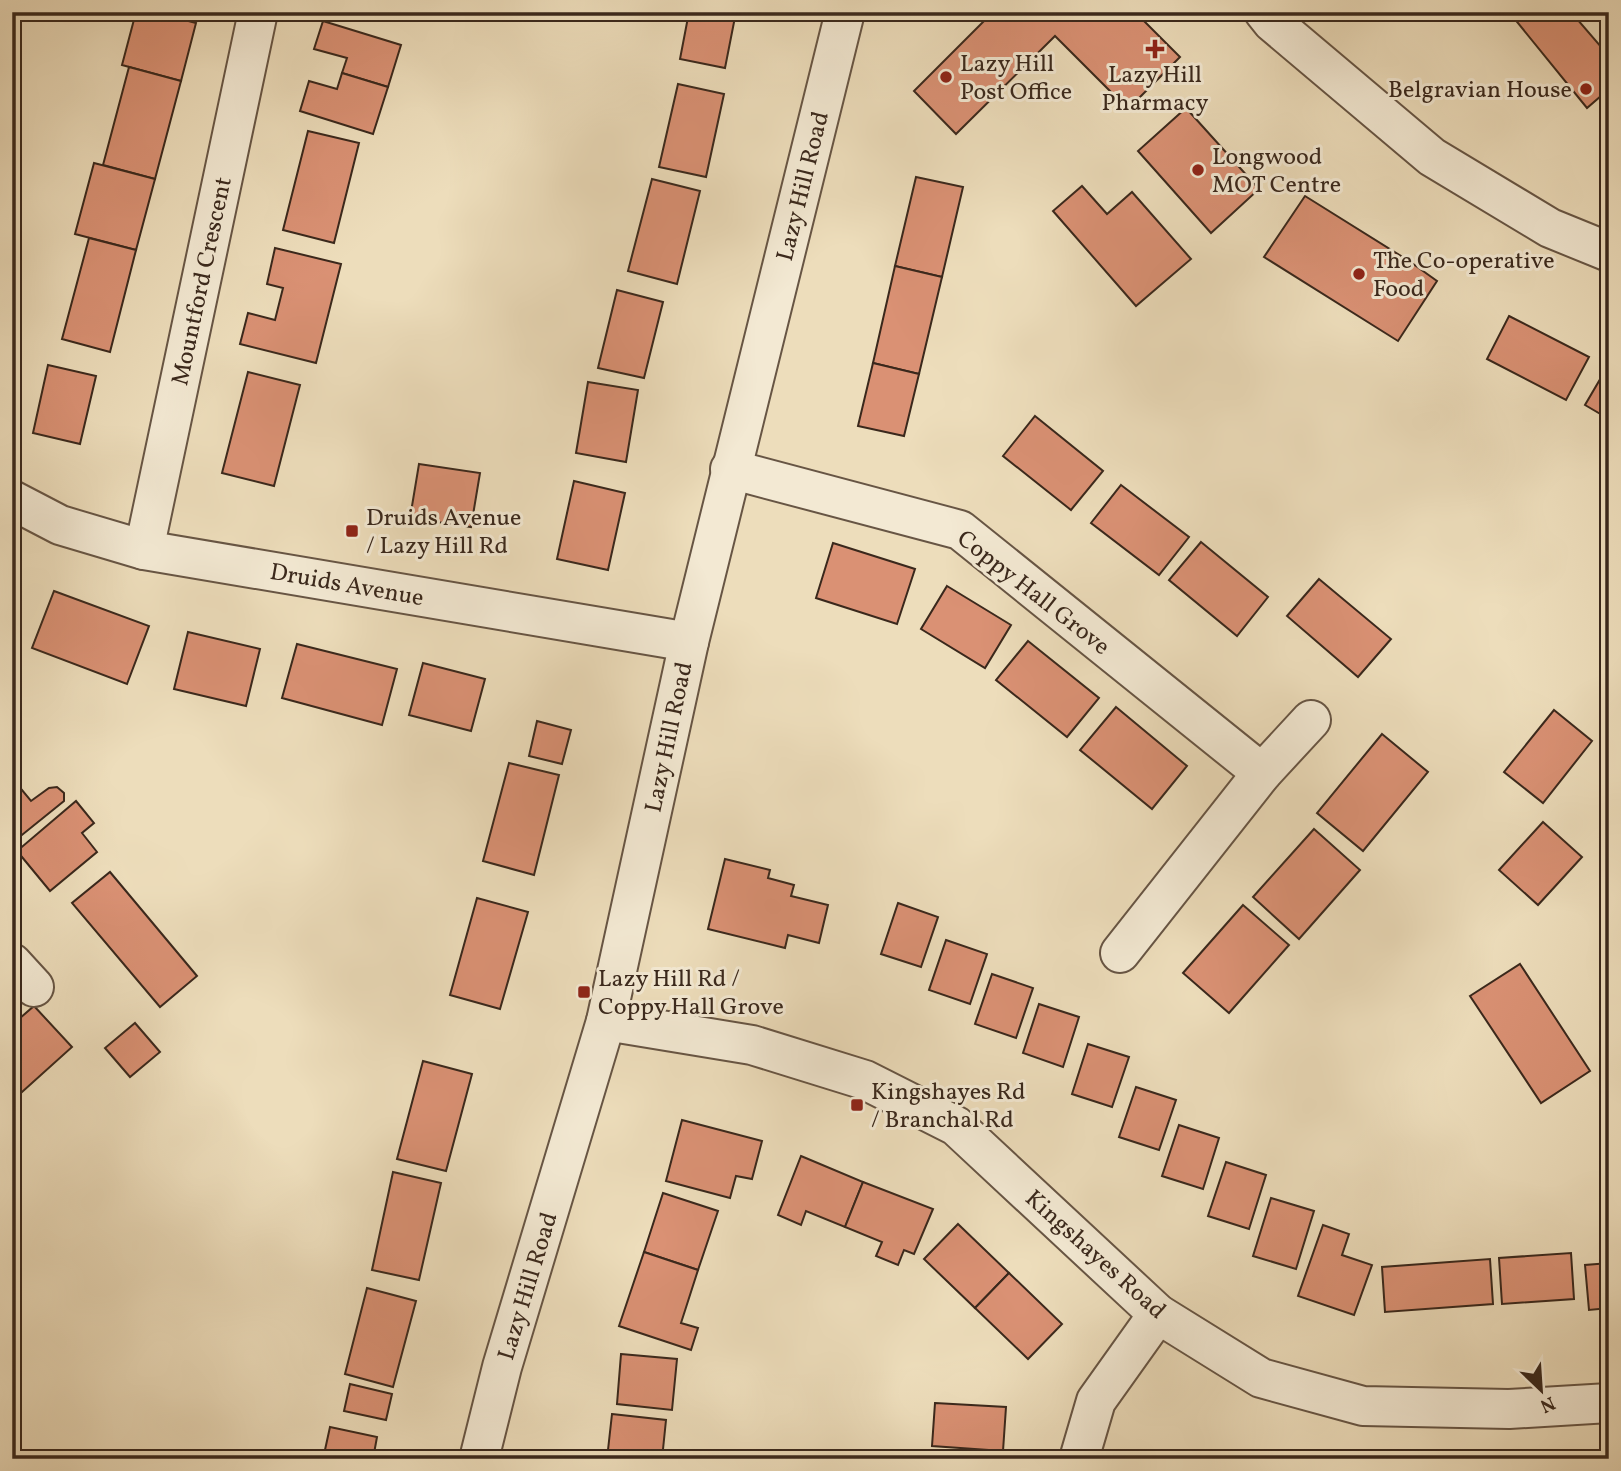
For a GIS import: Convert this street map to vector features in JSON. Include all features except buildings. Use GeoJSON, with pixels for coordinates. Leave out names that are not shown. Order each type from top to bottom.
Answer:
{"type":"FeatureCollection","features":[{"type":"Feature","properties":{"kind":"street","name":"Mountford Crescent"},"geometry":{"type":"LineString","coordinates":[[144,550],[258,12]]}},
{"type":"Feature","properties":{"kind":"street","name":"Lazy Hill Road"},"geometry":{"type":"LineString","coordinates":[[480,1459],[502,1367],[606,1021],[689,642],[845,12]]}},
{"type":"Feature","properties":{"kind":"street"},"geometry":{"type":"LineString","coordinates":[[1264,12],[1272,22],[1432,157],[1550,228],[1609,252]]}},
{"type":"Feature","properties":{"kind":"street","name":"Coppy Hall Grove"},"geometry":{"type":"LineString","coordinates":[[730,469],[960,530],[1262,773]]}},
{"type":"Feature","properties":{"kind":"street","name":"Druids Avenue"},"geometry":{"type":"LineString","coordinates":[[12,500],[60,525],[144,550],[689,642]]}},
{"type":"Feature","properties":{"kind":"street"},"geometry":{"type":"LineString","coordinates":[[1120,953],[1262,773],[1311,720]]}},
{"type":"Feature","properties":{"kind":"street","name":"Kingshayes Road"},"geometry":{"type":"LineString","coordinates":[[606,1021],[752,1045],[865,1080],[956,1126],[1158,1314],[1261,1378],[1363,1406],[1509,1409],[1609,1403]]}},
{"type":"Feature","properties":{"kind":"street"},"geometry":{"type":"LineString","coordinates":[[1079,1459],[1096,1401],[1158,1314]]}},
{"type":"Feature","properties":{"kind":"place","name":"Lazy Hill Pharmacy"},"geometry":{"type":"Point","coordinates":[1155,49]}},
{"type":"Feature","properties":{"kind":"place","name":"Lazy Hill Post Office"},"geometry":{"type":"Point","coordinates":[946,77]}},
{"type":"Feature","properties":{"kind":"place","name":"Belgravian House"},"geometry":{"type":"Point","coordinates":[1586,89]}},
{"type":"Feature","properties":{"kind":"place","name":"Longwood MOT Centre"},"geometry":{"type":"Point","coordinates":[1198,170]}},
{"type":"Feature","properties":{"kind":"place","name":"The Co-operative Food"},"geometry":{"type":"Point","coordinates":[1359,274]}},
{"type":"Feature","properties":{"kind":"place","name":"Druids Avenue / Lazy Hill Rd"},"geometry":{"type":"Point","coordinates":[352,531]}},
{"type":"Feature","properties":{"kind":"place","name":"Lazy Hill Rd / Coppy Hall Grove"},"geometry":{"type":"Point","coordinates":[584,992]}},
{"type":"Feature","properties":{"kind":"place","name":"Kingshayes Rd / Branchal Rd"},"geometry":{"type":"Point","coordinates":[857,1105]}}]}
